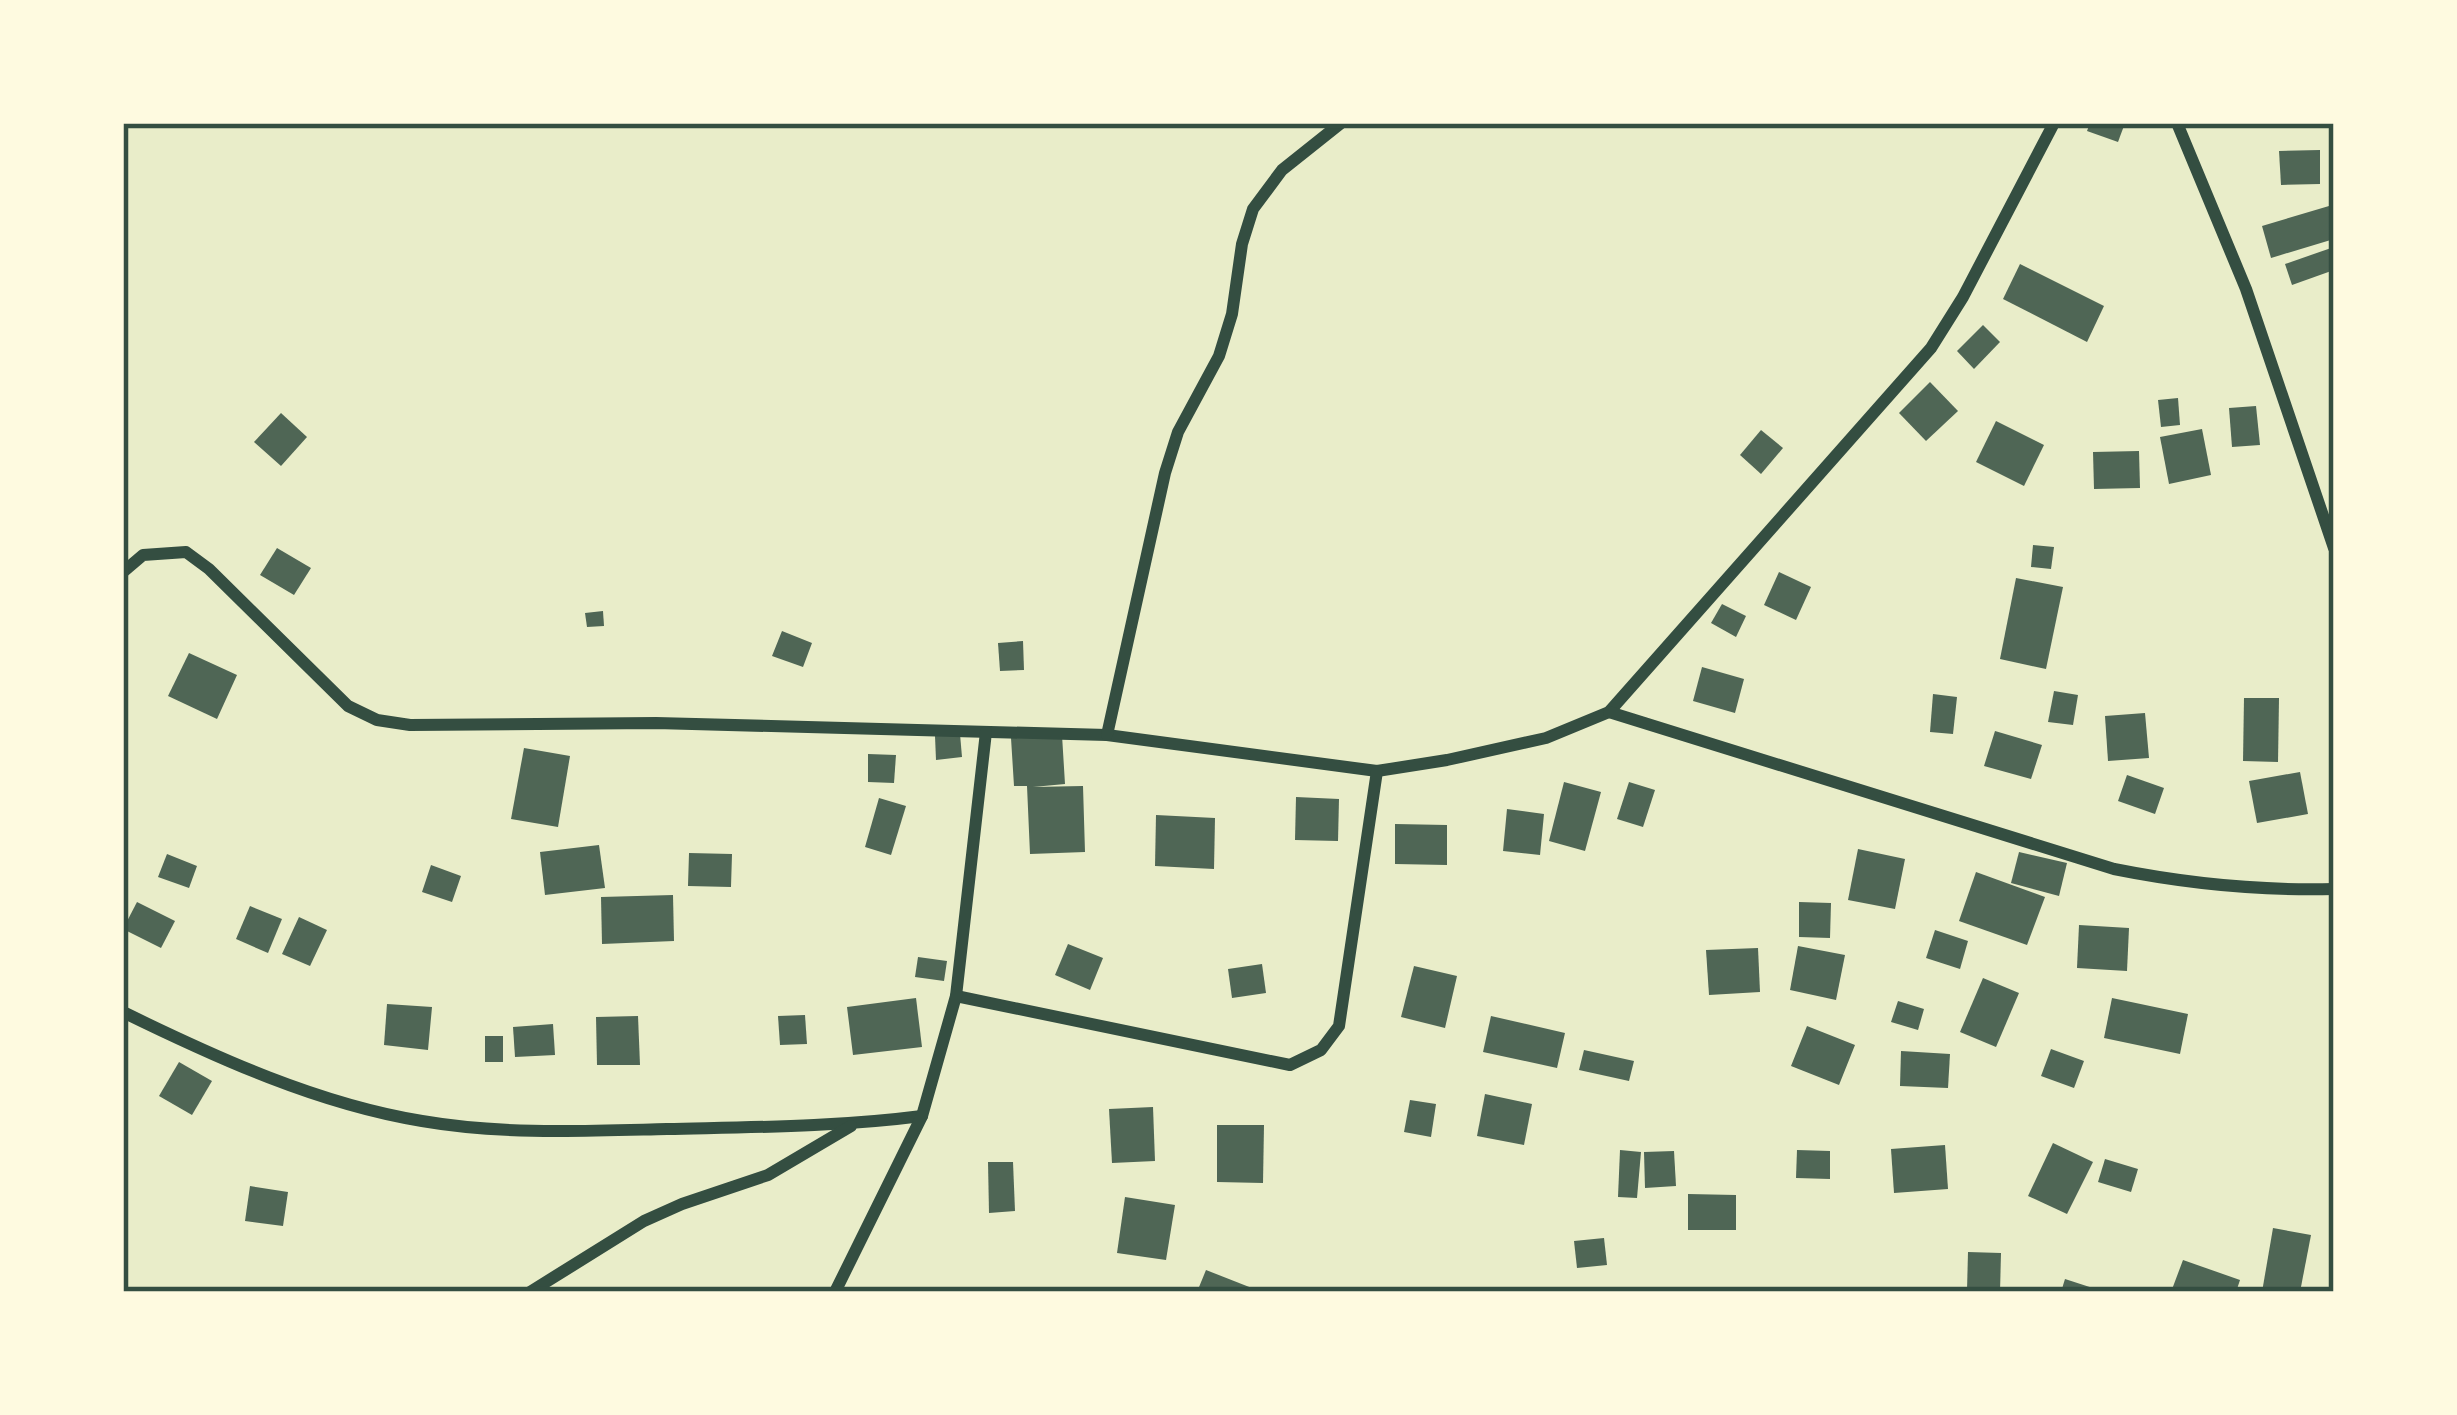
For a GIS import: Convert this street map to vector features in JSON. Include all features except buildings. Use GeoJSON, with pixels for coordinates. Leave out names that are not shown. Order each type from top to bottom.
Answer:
{"type":"FeatureCollection","features":[{"type":"Feature","properties":{"kind":"street"},"geometry":{"type":"LineString","coordinates":[[1107,734],[1165,473],[1178,432],[1220,356],[1253,209],[1282,170],[1342,123]]}},
{"type":"Feature","properties":{"kind":"street"},"geometry":{"type":"LineString","coordinates":[[123,572],[143,555],[186,552],[348,706],[377,720],[410,725],[656,724],[1107,734],[1378,770],[1546,738],[1610,712],[1931,348],[2054,123]]}},
{"type":"Feature","properties":{"kind":"street"},"geometry":{"type":"LineString","coordinates":[[2177,123],[2246,289],[2334,548]]}},
{"type":"Feature","properties":{"kind":"street"},"geometry":{"type":"LineString","coordinates":[[1610,712],[2114,868],[2186,883],[2334,889]]}},
{"type":"Feature","properties":{"kind":"street"},"geometry":{"type":"LineString","coordinates":[[835,1292],[922,1116],[956,996],[986,732]]}},
{"type":"Feature","properties":{"kind":"street"},"geometry":{"type":"LineString","coordinates":[[956,996],[1290,1065],[1321,1050],[1339,1026],[1378,770]]}},
{"type":"Feature","properties":{"kind":"street"},"geometry":{"type":"LineString","coordinates":[[123,1012],[184,1042],[321,1096],[422,1121],[541,1132],[852,1125],[922,1116]]}},
{"type":"Feature","properties":{"kind":"street"},"geometry":{"type":"LineString","coordinates":[[530,1292],[644,1221],[768,1175],[852,1125]]}}]}
